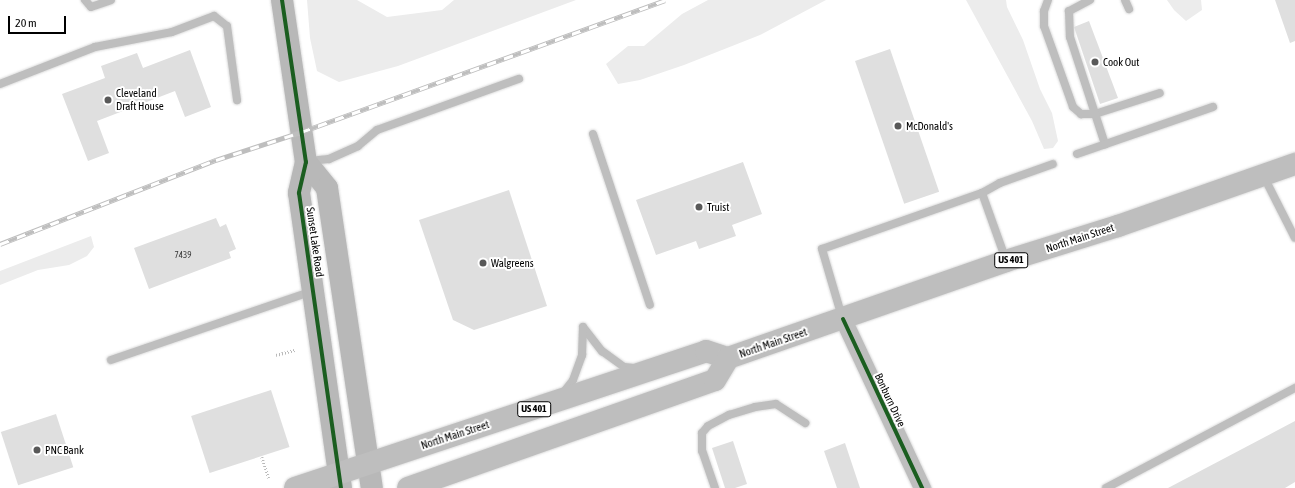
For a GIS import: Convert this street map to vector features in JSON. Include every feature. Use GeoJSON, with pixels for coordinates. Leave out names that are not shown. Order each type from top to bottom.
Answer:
{"type":"FeatureCollection","features":[{"type":"Feature","properties":{"kind":"highway","name":"North Main Street"},"geometry":{"type":"LineString","coordinates":[[295,488],[340,481],[368,464],[706,351],[728,358],[1006,261],[1125,223],[1295,164]]}},
{"type":"Feature","properties":{"kind":"highway","name":"North Main Street"},"geometry":{"type":"LineString","coordinates":[[408,488],[715,380],[728,358]]}},
{"type":"Feature","properties":{"kind":"main road","name":"Sunset Lake Road"},"geometry":{"type":"LineString","coordinates":[[282,0],[306,162],[299,193],[340,481]]}},
{"type":"Feature","properties":{"kind":"main road","name":"Sunset Lake Road"},"geometry":{"type":"LineString","coordinates":[[306,162],[327,188],[372,488]]}},
{"type":"Feature","properties":{"kind":"street","name":"Bonburn Drive"},"geometry":{"type":"LineString","coordinates":[[843,319],[922,488]]}},
{"type":"Feature","properties":{"kind":"lane"},"geometry":{"type":"LineString","coordinates":[[85,0],[91,7],[111,0]]}},
{"type":"Feature","properties":{"kind":"lane"},"geometry":{"type":"LineString","coordinates":[[1048,0],[1044,11],[1044,26],[1073,107],[1081,114],[1095,114],[1160,93]]}},
{"type":"Feature","properties":{"kind":"lane"},"geometry":{"type":"LineString","coordinates":[[1090,0],[1069,11],[1070,37],[1105,144]]}},
{"type":"Feature","properties":{"kind":"lane"},"geometry":{"type":"LineString","coordinates":[[1125,0],[1129,9]]}},
{"type":"Feature","properties":{"kind":"lane"},"geometry":{"type":"LineString","coordinates":[[0,84],[96,47],[172,32],[214,16],[227,26],[237,100]]}},
{"type":"Feature","properties":{"kind":"lane"},"geometry":{"type":"LineString","coordinates":[[306,162],[329,159],[358,146],[377,130],[519,79]]}},
{"type":"Feature","properties":{"kind":"lane"},"geometry":{"type":"LineString","coordinates":[[1077,154],[1213,107]]}},
{"type":"Feature","properties":{"kind":"lane"},"geometry":{"type":"LineString","coordinates":[[593,134],[650,305]]}},
{"type":"Feature","properties":{"kind":"lane"},"geometry":{"type":"LineString","coordinates":[[843,319],[822,249],[982,193],[1000,182],[1053,164]]}},
{"type":"Feature","properties":{"kind":"lane"},"geometry":{"type":"LineString","coordinates":[[1263,175],[1295,238]]}},
{"type":"Feature","properties":{"kind":"lane"},"geometry":{"type":"LineString","coordinates":[[982,193],[1006,261]]}},
{"type":"Feature","properties":{"kind":"lane"},"geometry":{"type":"LineString","coordinates":[[111,360],[313,291]]}},
{"type":"Feature","properties":{"kind":"lane"},"geometry":{"type":"LineString","coordinates":[[556,402],[573,380],[582,355],[583,327],[602,351],[624,367],[648,370]]}},
{"type":"Feature","properties":{"kind":"lane"},"geometry":{"type":"LineString","coordinates":[[1106,488],[1295,388]]}},
{"type":"Feature","properties":{"kind":"lane"},"geometry":{"type":"LineString","coordinates":[[715,488],[702,451],[702,433],[708,426],[729,415],[755,407],[776,404],[805,423]]}},
{"type":"Feature","properties":{"kind":"path"},"geometry":{"type":"LineString","coordinates":[[276,355],[295,350]]}},
{"type":"Feature","properties":{"kind":"path"},"geometry":{"type":"LineString","coordinates":[[262,457],[269,478]]}},
{"type":"Feature","properties":{"kind":"shaded area"},"geometry":{"type":"Polygon","coordinates":[[[307,0],[357,0],[387,17],[442,10],[454,0],[576,0],[398,66],[339,82],[317,71],[310,38],[307,0]]]}},
{"type":"Feature","properties":{"kind":"shaded area"},"geometry":{"type":"Polygon","coordinates":[[[708,0],[826,0],[760,35],[684,65],[640,80],[618,84],[606,64],[628,46],[644,46],[682,14],[708,0]]]}},
{"type":"Feature","properties":{"kind":"shaded area"},"geometry":{"type":"Polygon","coordinates":[[[966,0],[1006,0],[1007,7],[1023,40],[1040,89],[1052,113],[1058,141],[1053,148],[1044,149],[1032,121],[966,0]]]}},
{"type":"Feature","properties":{"kind":"shaded area"},"geometry":{"type":"Polygon","coordinates":[[[1167,0],[1201,0],[1202,10],[1186,21],[1174,10],[1167,0]]]}},
{"type":"Feature","properties":{"kind":"shaded area"},"geometry":{"type":"Polygon","coordinates":[[[91,236],[94,247],[87,256],[69,265],[38,270],[0,285],[0,271],[91,236]]]}},
{"type":"Feature","properties":{"kind":"building"},"geometry":{"type":"Polygon","coordinates":[[[1275,0],[1295,0],[1295,41],[1290,43],[1275,0]]]}},
{"type":"Feature","properties":{"kind":"building","name":"Cook Out"},"geometry":{"type":"Polygon","coordinates":[[[1089,21],[1118,98],[1100,104],[1074,27],[1089,21]]]}},
{"type":"Feature","properties":{"kind":"building","name":"McDonald's"},"geometry":{"type":"Polygon","coordinates":[[[890,49],[939,192],[904,204],[855,61],[890,49]]]}},
{"type":"Feature","properties":{"kind":"building","name":"Cleveland Draft House"},"geometry":{"type":"Polygon","coordinates":[[[190,50],[211,107],[185,117],[175,91],[97,121],[109,153],[88,161],[62,94],[105,78],[101,66],[137,53],[143,68],[190,50]]]}},
{"type":"Feature","properties":{"kind":"building","name":"Truist"},"geometry":{"type":"Polygon","coordinates":[[[743,162],[762,214],[732,225],[736,236],[699,249],[696,241],[656,255],[636,200],[743,162]]]}},
{"type":"Feature","properties":{"kind":"building","name":"Walgreens"},"geometry":{"type":"Polygon","coordinates":[[[509,190],[547,306],[474,330],[453,320],[419,220],[509,190]]]}},
{"type":"Feature","properties":{"kind":"building"},"geometry":{"type":"Polygon","coordinates":[[[216,218],[220,227],[226,224],[236,249],[229,252],[231,258],[149,289],[134,248],[216,218]]]}},
{"type":"Feature","properties":{"kind":"building"},"geometry":{"type":"Polygon","coordinates":[[[271,390],[290,447],[210,473],[191,416],[271,390]]]}},
{"type":"Feature","properties":{"kind":"building","name":"PNC Bank"},"geometry":{"type":"Polygon","coordinates":[[[56,414],[73,467],[18,485],[1,432],[56,414]]]}},
{"type":"Feature","properties":{"kind":"building"},"geometry":{"type":"Polygon","coordinates":[[[1295,421],[1295,482],[1285,488],[1168,488],[1295,421]]]}},
{"type":"Feature","properties":{"kind":"building"},"geometry":{"type":"Polygon","coordinates":[[[733,441],[747,484],[735,488],[725,488],[712,448],[733,441]]]}},
{"type":"Feature","properties":{"kind":"building"},"geometry":{"type":"Polygon","coordinates":[[[845,443],[860,488],[837,488],[824,451],[845,443]]]}},
{"type":"Feature","properties":{"kind":"railway"},"geometry":{"type":"LineString","coordinates":[[0,244],[216,160],[301,132],[665,0]]}},
{"type":"Feature","properties":{"kind":"cycle path"},"geometry":{"type":"LineString","coordinates":[[282,0],[306,162],[299,193],[341,488]]}},
{"type":"Feature","properties":{"kind":"cycle path"},"geometry":{"type":"LineString","coordinates":[[843,319],[922,488]]}},
{"type":"Feature","properties":{"kind":"place","name":"Cook Out"},"geometry":{"type":"Point","coordinates":[1095,62]}},
{"type":"Feature","properties":{"kind":"place","name":"Cleveland Draft House"},"geometry":{"type":"Point","coordinates":[108,100]}},
{"type":"Feature","properties":{"kind":"place","name":"McDonald's"},"geometry":{"type":"Point","coordinates":[898,126]}},
{"type":"Feature","properties":{"kind":"place","name":"Truist"},"geometry":{"type":"Point","coordinates":[699,207]}},
{"type":"Feature","properties":{"kind":"place","name":"Walgreens"},"geometry":{"type":"Point","coordinates":[483,263]}},
{"type":"Feature","properties":{"kind":"place","name":"PNC Bank"},"geometry":{"type":"Point","coordinates":[37,450]}}]}
